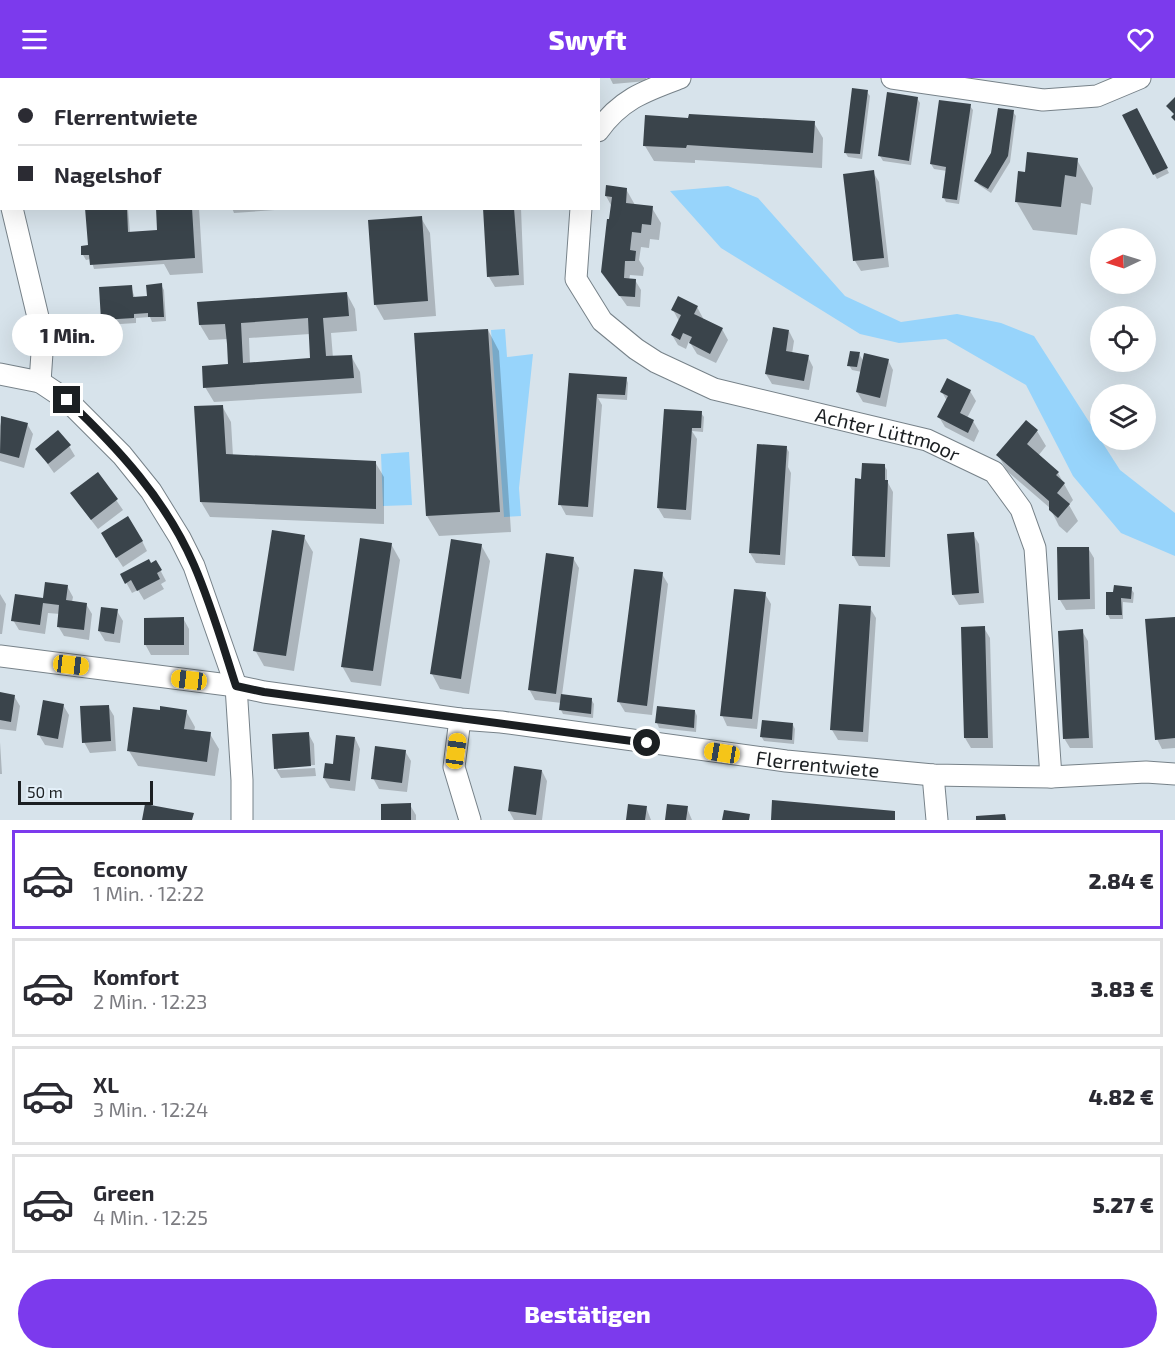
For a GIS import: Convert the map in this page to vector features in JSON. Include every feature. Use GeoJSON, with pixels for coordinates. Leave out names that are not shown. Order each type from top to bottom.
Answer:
{"type":"FeatureCollection","features":[{"type":"Feature","properties":{"kind":"street"},"geometry":{"type":"LineString","coordinates":[[600,129],[638,94],[680,78]]}},
{"type":"Feature","properties":{"kind":"street"},"geometry":{"type":"LineString","coordinates":[[892,78],[1043,100],[1097,96],[1140,78]]}},
{"type":"Feature","properties":{"kind":"street"},"geometry":{"type":"LineString","coordinates":[[12,210],[44,338],[40,382]]}},
{"type":"Feature","properties":{"kind":"street","name":"Achter Lüttmoor"},"geometry":{"type":"LineString","coordinates":[[581,210],[576,279],[602,321],[656,362],[714,389],[927,440],[993,472],[1021,509],[1035,548],[1051,777]]}},
{"type":"Feature","properties":{"kind":"street"},"geometry":{"type":"LineString","coordinates":[[0,374],[40,382],[67,400],[100,430],[151,490],[180,538],[194,566],[236,686],[242,820]]}},
{"type":"Feature","properties":{"kind":"street","name":"Flerrentwiete"},"geometry":{"type":"LineString","coordinates":[[0,656],[780,760],[933,775],[1051,777],[1146,772],[1175,774]]}},
{"type":"Feature","properties":{"kind":"street"},"geometry":{"type":"LineString","coordinates":[[460,719],[454,767],[470,820]]}},
{"type":"Feature","properties":{"kind":"street"},"geometry":{"type":"LineString","coordinates":[[933,775],[937,820]]}},
{"type":"Feature","properties":{"kind":"shaded area"},"geometry":{"type":"Polygon","coordinates":[[[728,186],[758,198],[845,296],[901,322],[957,314],[1001,323],[1034,336],[1090,423],[1090,450],[1107,450],[1120,470],[1175,513],[1175,556],[1121,533],[1073,476],[1026,385],[946,339],[899,343],[860,334],[721,248],[670,191],[728,186]]]}},
{"type":"Feature","properties":{"kind":"shaded area"},"geometry":{"type":"Polygon","coordinates":[[[505,329],[507,357],[533,354],[519,488],[521,516],[504,517],[491,330],[505,329]]]}},
{"type":"Feature","properties":{"kind":"shaded area"},"geometry":{"type":"Polygon","coordinates":[[[409,452],[412,505],[383,506],[381,454],[409,452]]]}},
{"type":"Feature","properties":{"kind":"building"},"geometry":{"type":"Polygon","coordinates":[[[852,88],[868,90],[860,154],[844,153],[852,88]]]}},
{"type":"Feature","properties":{"kind":"building"},"geometry":{"type":"Polygon","coordinates":[[[887,92],[918,97],[909,161],[878,156],[887,92]]]}},
{"type":"Feature","properties":{"kind":"building"},"geometry":{"type":"Polygon","coordinates":[[[1175,97],[1175,121],[1171,117],[1174,114],[1166,106],[1175,97]]]}},
{"type":"Feature","properties":{"kind":"building"},"geometry":{"type":"Polygon","coordinates":[[[939,100],[971,104],[957,200],[942,198],[946,167],[930,164],[939,100]]]}},
{"type":"Feature","properties":{"kind":"building"},"geometry":{"type":"Polygon","coordinates":[[[998,108],[1014,110],[1008,156],[988,189],[974,181],[991,153],[998,108]]]}},
{"type":"Feature","properties":{"kind":"building"},"geometry":{"type":"Polygon","coordinates":[[[1137,108],[1168,168],[1153,175],[1122,115],[1137,108]]]}},
{"type":"Feature","properties":{"kind":"building"},"geometry":{"type":"Polygon","coordinates":[[[689,114],[815,121],[813,153],[687,145],[686,148],[643,146],[645,115],[688,118],[689,114]]]}},
{"type":"Feature","properties":{"kind":"building"},"geometry":{"type":"Polygon","coordinates":[[[1027,152],[1078,158],[1076,177],[1065,175],[1061,207],[1015,202],[1018,171],[1025,172],[1027,152]]]}},
{"type":"Feature","properties":{"kind":"building"},"geometry":{"type":"Polygon","coordinates":[[[874,170],[884,258],[853,261],[843,174],[874,170]]]}},
{"type":"Feature","properties":{"kind":"building"},"geometry":{"type":"Polygon","coordinates":[[[606,185],[627,188],[626,203],[653,206],[651,225],[642,224],[641,233],[632,232],[630,250],[636,251],[635,261],[625,261],[624,278],[636,279],[635,297],[619,296],[601,272],[612,197],[605,196],[606,185]]]}},
{"type":"Feature","properties":{"kind":"building"},"geometry":{"type":"Polygon","coordinates":[[[85,210],[127,210],[128,232],[157,230],[156,210],[192,210],[195,258],[90,265],[89,255],[81,255],[81,246],[88,245],[85,210]]]}},
{"type":"Feature","properties":{"kind":"building"},"geometry":{"type":"Polygon","coordinates":[[[483,210],[514,210],[519,275],[487,277],[483,210]]]}},
{"type":"Feature","properties":{"kind":"building"},"geometry":{"type":"Polygon","coordinates":[[[422,216],[428,301],[374,305],[368,220],[422,216]]]}},
{"type":"Feature","properties":{"kind":"building"},"geometry":{"type":"Polygon","coordinates":[[[162,283],[164,317],[148,317],[148,313],[134,314],[134,318],[101,320],[99,287],[132,285],[133,297],[147,296],[146,285],[162,283]]]}},
{"type":"Feature","properties":{"kind":"building"},"geometry":{"type":"Polygon","coordinates":[[[347,292],[349,316],[323,318],[326,356],[352,355],[354,378],[203,388],[202,366],[228,364],[227,344],[225,324],[199,325],[197,302],[347,292]],[[308,318],[241,323],[243,363],[310,358],[308,318]]]}},
{"type":"Feature","properties":{"kind":"building"},"geometry":{"type":"Polygon","coordinates":[[[678,296],[698,306],[694,314],[723,328],[710,354],[689,343],[692,337],[683,333],[680,340],[671,335],[681,315],[671,310],[678,296]]]}},
{"type":"Feature","properties":{"kind":"building"},"geometry":{"type":"Polygon","coordinates":[[[773,327],[789,330],[786,351],[809,355],[804,381],[765,374],[773,327]]]}},
{"type":"Feature","properties":{"kind":"building"},"geometry":{"type":"Polygon","coordinates":[[[488,329],[500,512],[426,516],[414,333],[488,329]]]}},
{"type":"Feature","properties":{"kind":"building"},"geometry":{"type":"Polygon","coordinates":[[[850,351],[860,352],[857,367],[847,366],[850,351]]]}},
{"type":"Feature","properties":{"kind":"building"},"geometry":{"type":"Polygon","coordinates":[[[864,353],[889,359],[880,398],[856,392],[864,353]]]}},
{"type":"Feature","properties":{"kind":"building"},"geometry":{"type":"Polygon","coordinates":[[[569,373],[627,377],[625,395],[597,394],[588,507],[558,505],[569,373]]]}},
{"type":"Feature","properties":{"kind":"building"},"geometry":{"type":"Polygon","coordinates":[[[947,378],[971,390],[960,413],[974,420],[968,433],[937,417],[948,396],[940,392],[947,378]]]}},
{"type":"Feature","properties":{"kind":"building"},"geometry":{"type":"Polygon","coordinates":[[[223,405],[226,454],[376,461],[376,509],[200,502],[194,406],[223,405]]]}},
{"type":"Feature","properties":{"kind":"building"},"geometry":{"type":"Polygon","coordinates":[[[664,409],[702,411],[701,428],[692,428],[686,510],[657,508],[664,409]]]}},
{"type":"Feature","properties":{"kind":"building"},"geometry":{"type":"Polygon","coordinates":[[[1,416],[28,423],[19,458],[0,453],[1,416]]]}},
{"type":"Feature","properties":{"kind":"building"},"geometry":{"type":"Polygon","coordinates":[[[1026,420],[1038,430],[1027,444],[1059,472],[1056,475],[1065,483],[1057,493],[1070,504],[1058,518],[1049,510],[1049,501],[996,455],[1026,420]]]}},
{"type":"Feature","properties":{"kind":"building"},"geometry":{"type":"Polygon","coordinates":[[[58,430],[71,445],[48,464],[35,449],[58,430]]]}},
{"type":"Feature","properties":{"kind":"building"},"geometry":{"type":"Polygon","coordinates":[[[757,444],[787,446],[780,555],[749,553],[757,444]]]}},
{"type":"Feature","properties":{"kind":"building"},"geometry":{"type":"Polygon","coordinates":[[[862,463],[885,464],[885,480],[888,480],[885,557],[852,556],[855,478],[861,479],[862,463]]]}},
{"type":"Feature","properties":{"kind":"building"},"geometry":{"type":"Polygon","coordinates":[[[98,472],[118,499],[91,520],[70,493],[98,472]]]}},
{"type":"Feature","properties":{"kind":"building"},"geometry":{"type":"Polygon","coordinates":[[[128,516],[143,541],[116,558],[101,533],[128,516]]]}},
{"type":"Feature","properties":{"kind":"building"},"geometry":{"type":"Polygon","coordinates":[[[272,530],[305,535],[286,656],[253,651],[272,530]]]}},
{"type":"Feature","properties":{"kind":"building"},"geometry":{"type":"Polygon","coordinates":[[[974,532],[979,593],[952,595],[947,534],[974,532]]]}},
{"type":"Feature","properties":{"kind":"building"},"geometry":{"type":"Polygon","coordinates":[[[360,538],[392,543],[373,671],[341,667],[360,538]]]}},
{"type":"Feature","properties":{"kind":"building"},"geometry":{"type":"Polygon","coordinates":[[[451,539],[482,544],[461,679],[430,674],[451,539]]]}},
{"type":"Feature","properties":{"kind":"building"},"geometry":{"type":"Polygon","coordinates":[[[1057,547],[1089,547],[1090,599],[1058,600],[1057,547]]]}},
{"type":"Feature","properties":{"kind":"building"},"geometry":{"type":"Polygon","coordinates":[[[546,553],[574,557],[556,694],[528,690],[546,553]]]}},
{"type":"Feature","properties":{"kind":"building"},"geometry":{"type":"Polygon","coordinates":[[[149,559],[151,563],[156,560],[162,570],[157,573],[160,579],[137,591],[131,580],[125,584],[120,574],[149,559]]]}},
{"type":"Feature","properties":{"kind":"building"},"geometry":{"type":"Polygon","coordinates":[[[634,569],[663,572],[647,706],[617,702],[634,569]]]}},
{"type":"Feature","properties":{"kind":"building"},"geometry":{"type":"Polygon","coordinates":[[[45,582],[68,585],[66,600],[87,603],[84,630],[57,627],[59,605],[43,603],[40,625],[11,621],[15,594],[43,598],[45,582]]]}},
{"type":"Feature","properties":{"kind":"building"},"geometry":{"type":"Polygon","coordinates":[[[1114,585],[1132,587],[1131,599],[1121,598],[1122,615],[1106,615],[1106,592],[1113,592],[1114,585]]]}},
{"type":"Feature","properties":{"kind":"building"},"geometry":{"type":"Polygon","coordinates":[[[734,589],[766,592],[752,719],[720,716],[734,589]]]}},
{"type":"Feature","properties":{"kind":"building"},"geometry":{"type":"Polygon","coordinates":[[[839,604],[871,606],[863,732],[830,730],[839,604]]]}},
{"type":"Feature","properties":{"kind":"building"},"geometry":{"type":"Polygon","coordinates":[[[101,607],[118,609],[114,634],[98,631],[101,607]]]}},
{"type":"Feature","properties":{"kind":"building"},"geometry":{"type":"Polygon","coordinates":[[[184,617],[184,645],[144,645],[144,618],[184,617]]]}},
{"type":"Feature","properties":{"kind":"building"},"geometry":{"type":"Polygon","coordinates":[[[1175,617],[1175,738],[1155,740],[1145,619],[1175,617]]]}},
{"type":"Feature","properties":{"kind":"building"},"geometry":{"type":"Polygon","coordinates":[[[985,626],[988,738],[964,738],[961,627],[985,626]]]}},
{"type":"Feature","properties":{"kind":"building"},"geometry":{"type":"Polygon","coordinates":[[[1083,629],[1089,738],[1063,739],[1058,631],[1083,629]]]}},
{"type":"Feature","properties":{"kind":"building"},"geometry":{"type":"Polygon","coordinates":[[[0,692],[15,695],[11,722],[0,720],[0,692]]]}},
{"type":"Feature","properties":{"kind":"building"},"geometry":{"type":"Polygon","coordinates":[[[561,694],[592,698],[591,714],[559,710],[561,694]]]}},
{"type":"Feature","properties":{"kind":"building"},"geometry":{"type":"Polygon","coordinates":[[[43,700],[64,704],[58,739],[37,735],[43,700]]]}},
{"type":"Feature","properties":{"kind":"building"},"geometry":{"type":"Polygon","coordinates":[[[109,705],[111,741],[82,743],[80,706],[109,705]]]}},
{"type":"Feature","properties":{"kind":"building"},"geometry":{"type":"Polygon","coordinates":[[[160,706],[187,710],[184,729],[211,732],[207,762],[127,751],[133,707],[160,710],[160,706]]]}},
{"type":"Feature","properties":{"kind":"building"},"geometry":{"type":"Polygon","coordinates":[[[657,706],[695,710],[694,728],[655,723],[657,706]]]}},
{"type":"Feature","properties":{"kind":"building"},"geometry":{"type":"Polygon","coordinates":[[[762,720],[793,723],[792,740],[760,737],[762,720]]]}},
{"type":"Feature","properties":{"kind":"building"},"geometry":{"type":"Polygon","coordinates":[[[309,732],[311,766],[274,769],[272,734],[309,732]]]}},
{"type":"Feature","properties":{"kind":"building"},"geometry":{"type":"Polygon","coordinates":[[[336,735],[355,737],[350,781],[323,778],[325,763],[333,764],[336,735]]]}},
{"type":"Feature","properties":{"kind":"building"},"geometry":{"type":"Polygon","coordinates":[[[375,746],[406,750],[402,783],[371,779],[375,746]]]}},
{"type":"Feature","properties":{"kind":"building"},"geometry":{"type":"Polygon","coordinates":[[[514,766],[542,770],[536,815],[508,811],[514,766]]]}},
{"type":"Feature","properties":{"kind":"building"},"geometry":{"type":"Polygon","coordinates":[[[772,800],[895,811],[895,820],[771,820],[772,800]]]}},
{"type":"Feature","properties":{"kind":"building"},"geometry":{"type":"Polygon","coordinates":[[[411,803],[411,820],[381,820],[381,804],[411,803]]]}},
{"type":"Feature","properties":{"kind":"building"},"geometry":{"type":"Polygon","coordinates":[[[145,804],[194,813],[192,820],[142,820],[145,804]]]}},
{"type":"Feature","properties":{"kind":"building"},"geometry":{"type":"Polygon","coordinates":[[[628,804],[647,806],[645,820],[626,820],[628,804]]]}},
{"type":"Feature","properties":{"kind":"building"},"geometry":{"type":"Polygon","coordinates":[[[667,804],[688,806],[686,820],[665,820],[667,804]]]}},
{"type":"Feature","properties":{"kind":"building"},"geometry":{"type":"Polygon","coordinates":[[[724,810],[750,814],[749,820],[722,820],[724,810]]]}},
{"type":"Feature","properties":{"kind":"building"},"geometry":{"type":"Polygon","coordinates":[[[1005,814],[1006,820],[976,820],[976,816],[1005,814]]]}},
{"type":"Feature","properties":{"kind":"route"},"geometry":{"type":"LineString","coordinates":[[67,400],[122,454],[151,490],[180,538],[194,566],[236,686],[264,692],[647,743]]}}]}
